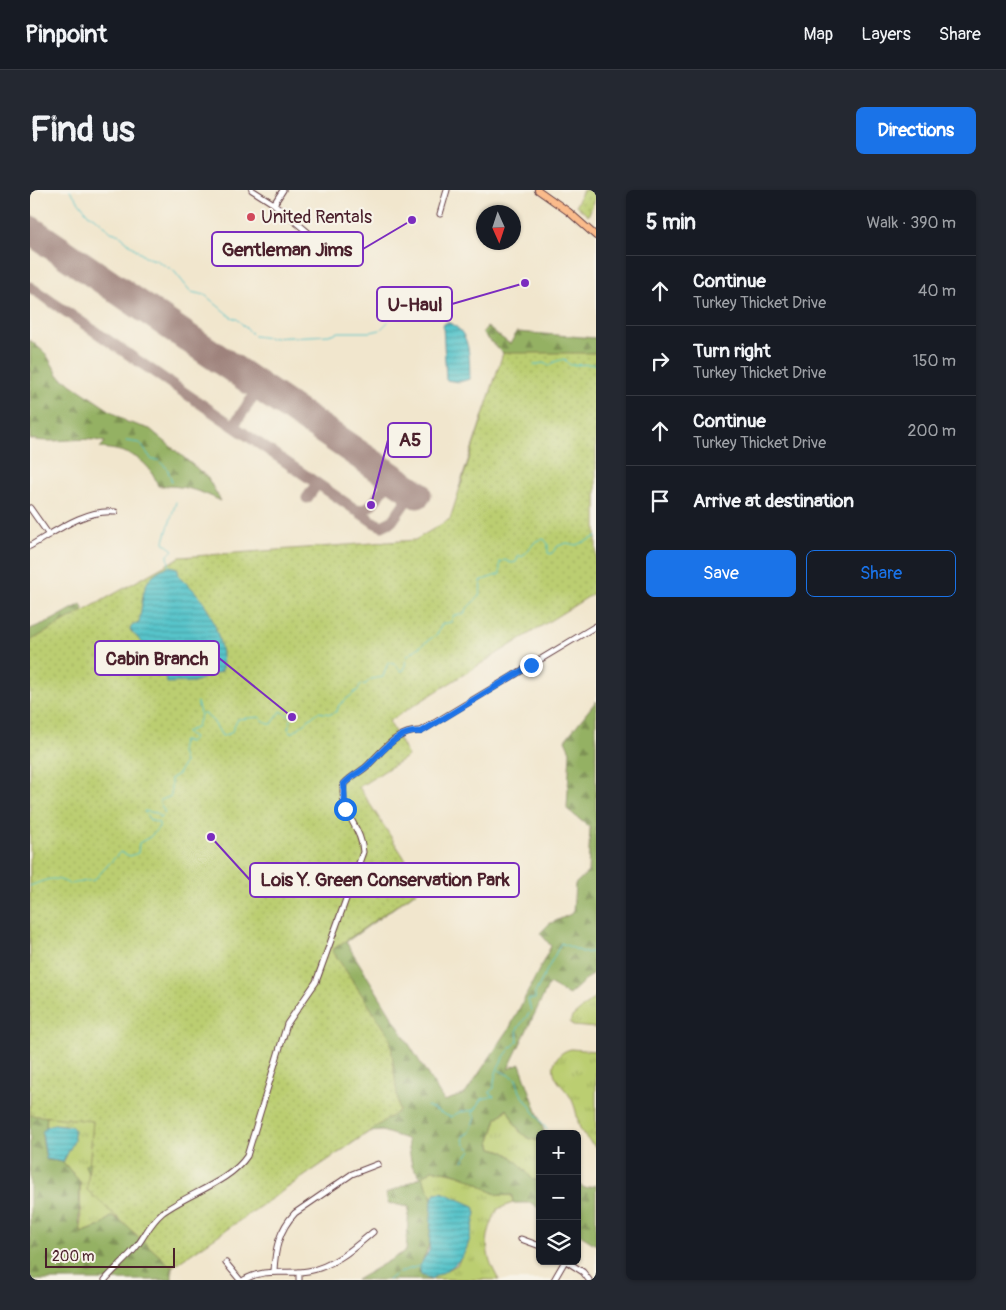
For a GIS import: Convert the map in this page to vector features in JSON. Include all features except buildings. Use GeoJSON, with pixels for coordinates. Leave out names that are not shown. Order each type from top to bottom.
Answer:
{"type":"FeatureCollection","features":[{"type":"Feature","properties":{"kind":"main road"},"geometry":{"type":"LineString","coordinates":[[538,190],[569,212],[596,236]]}},
{"type":"Feature","properties":{"kind":"street"},"geometry":{"type":"LineString","coordinates":[[252,190],[274,204],[328,249]]}},
{"type":"Feature","properties":{"kind":"street"},"geometry":{"type":"LineString","coordinates":[[274,204],[283,190]]}},
{"type":"Feature","properties":{"kind":"street"},"geometry":{"type":"LineString","coordinates":[[440,214],[447,190]]}},
{"type":"Feature","properties":{"kind":"street"},"geometry":{"type":"LineString","coordinates":[[30,508],[49,535]]}},
{"type":"Feature","properties":{"kind":"street"},"geometry":{"type":"LineString","coordinates":[[30,546],[89,515],[102,511],[115,512]]}},
{"type":"Feature","properties":{"kind":"street"},"geometry":{"type":"LineString","coordinates":[[106,1280],[137,1246],[152,1221],[164,1211],[231,1172],[242,1164],[248,1156],[287,1024],[316,982],[363,852],[363,845],[345,809],[344,784],[365,768],[397,737],[410,731],[421,732],[596,626]]}},
{"type":"Feature","properties":{"kind":"street"},"geometry":{"type":"LineString","coordinates":[[274,1271],[277,1245],[288,1221],[352,1174],[378,1164]]}},
{"type":"Feature","properties":{"kind":"street"},"geometry":{"type":"LineString","coordinates":[[244,1280],[255,1273],[274,1271],[300,1272],[322,1268],[337,1260],[373,1232]]}},
{"type":"Feature","properties":{"kind":"street"},"geometry":{"type":"LineString","coordinates":[[521,1239],[536,1245]]}},
{"type":"Feature","properties":{"kind":"street"},"geometry":{"type":"LineString","coordinates":[[226,1263],[240,1280]]}},
{"type":"Feature","properties":{"kind":"street"},"geometry":{"type":"LineString","coordinates":[[554,1280],[563,1265]]}},
{"type":"Feature","properties":{"kind":"street"},"geometry":{"type":"LineString","coordinates":[[573,1265],[584,1272],[589,1280]]}},
{"type":"Feature","properties":{"kind":"street"},"geometry":{"type":"LineString","coordinates":[[300,1272],[300,1280]]}},
{"type":"Feature","properties":{"kind":"green space"},"geometry":{"type":"Polygon","coordinates":[[[583,190],[596,190],[596,197],[588,216],[576,205],[583,190]]]}},
{"type":"Feature","properties":{"kind":"green space"},"geometry":{"type":"Polygon","coordinates":[[[487,327],[510,344],[517,332],[596,338],[596,401],[459,488],[491,391],[502,370],[503,353],[482,333],[487,327]]]}},
{"type":"Feature","properties":{"kind":"green space"},"geometry":{"type":"Polygon","coordinates":[[[30,340],[46,354],[59,376],[127,422],[150,429],[207,477],[221,501],[190,489],[175,486],[158,486],[154,476],[143,462],[136,457],[119,451],[100,448],[105,442],[86,439],[39,441],[30,439],[30,340]]]}},
{"type":"Feature","properties":{"kind":"green space"},"geometry":{"type":"Polygon","coordinates":[[[503,353],[596,353],[596,592],[389,721],[408,756],[359,787],[423,887],[332,950],[390,1037],[399,1111],[172,1267],[87,1190],[93,1121],[30,1115],[30,641],[180,557],[415,540],[450,519],[503,353]]]}},
{"type":"Feature","properties":{"kind":"green space"},"geometry":{"type":"Polygon","coordinates":[[[81,604],[86,615],[30,656],[30,629],[52,620],[81,604]]]}},
{"type":"Feature","properties":{"kind":"green space"},"geometry":{"type":"Polygon","coordinates":[[[596,701],[596,962],[592,962],[595,971],[569,995],[549,984],[508,1069],[520,1064],[544,1130],[536,1130],[536,1140],[528,1138],[516,1125],[507,1109],[497,1118],[490,1141],[492,1148],[505,1152],[533,1180],[536,1180],[536,1206],[531,1203],[513,1203],[512,1195],[496,1194],[460,1175],[432,1170],[422,1177],[432,1198],[434,1215],[432,1234],[419,1266],[421,1275],[431,1280],[356,1280],[406,1251],[409,1207],[388,1203],[386,1194],[421,1177],[412,1166],[407,1139],[382,1131],[369,1132],[172,1266],[172,1280],[30,1280],[30,864],[332,957],[335,930],[423,887],[346,942],[444,1101],[465,1094],[509,1029],[551,946],[540,933],[549,924],[573,913],[575,884],[588,872],[590,828],[567,809],[570,751],[565,740],[596,701]],[[98,1109],[47,1115],[46,1127],[42,1136],[46,1159],[63,1162],[80,1182],[79,1220],[81,1233],[100,1226],[112,1216],[131,1226],[135,1235],[146,1232],[93,1185],[85,1165],[106,1145],[98,1109]]]}},
{"type":"Feature","properties":{"kind":"green space"},"geometry":{"type":"Polygon","coordinates":[[[596,996],[596,1028],[573,1026],[570,1022],[572,1017],[596,996]]]}},
{"type":"Feature","properties":{"kind":"green space"},"geometry":{"type":"Polygon","coordinates":[[[571,1049],[596,1051],[596,1147],[580,1129],[572,1100],[554,1073],[556,1059],[571,1049]]]}},
{"type":"Feature","properties":{"kind":"green space"},"geometry":{"type":"Polygon","coordinates":[[[87,1107],[106,1145],[85,1165],[94,1185],[131,1226],[112,1216],[100,1226],[81,1233],[80,1182],[63,1162],[71,1146],[71,1126],[54,1124],[46,1127],[46,1115],[87,1107]]]}},
{"type":"Feature","properties":{"kind":"green space"},"geometry":{"type":"Polygon","coordinates":[[[508,1109],[520,1132],[536,1140],[536,1180],[533,1180],[505,1152],[492,1148],[490,1141],[497,1118],[508,1109]]]}},
{"type":"Feature","properties":{"kind":"green space"},"geometry":{"type":"Polygon","coordinates":[[[432,1169],[467,1178],[499,1195],[512,1195],[513,1203],[498,1209],[488,1236],[487,1244],[490,1261],[499,1280],[430,1279],[457,1265],[467,1247],[476,1213],[435,1193],[432,1199],[422,1177],[432,1169]]]}},
{"type":"Feature","properties":{"kind":"green space"},"geometry":{"type":"Polygon","coordinates":[[[596,1185],[596,1245],[581,1236],[581,1186],[585,1188],[596,1185]]]}},
{"type":"Feature","properties":{"kind":"water"},"geometry":{"type":"Polygon","coordinates":[[[447,322],[455,326],[465,338],[469,354],[470,379],[459,382],[446,380],[443,325],[447,322]]]}},
{"type":"Feature","properties":{"kind":"water"},"geometry":{"type":"Polygon","coordinates":[[[171,566],[177,568],[180,578],[192,588],[203,602],[217,631],[222,652],[222,671],[194,682],[167,683],[160,661],[130,630],[132,625],[139,623],[143,597],[148,581],[153,575],[171,566]]]}},
{"type":"Feature","properties":{"kind":"water"},"geometry":{"type":"Polygon","coordinates":[[[54,1124],[71,1126],[74,1129],[74,1141],[63,1162],[46,1159],[42,1132],[46,1127],[54,1124]]]}},
{"type":"Feature","properties":{"kind":"water"},"geometry":{"type":"Polygon","coordinates":[[[442,1192],[474,1206],[476,1213],[464,1254],[452,1267],[430,1279],[421,1275],[419,1266],[429,1251],[432,1199],[435,1193],[442,1192]]]}},
{"type":"Feature","properties":{"kind":"waterway"},"geometry":{"type":"LineString","coordinates":[[70,190],[88,214],[96,218],[111,232],[118,234],[145,257],[156,260],[174,271],[191,292],[205,295],[231,317],[237,319],[254,336],[270,338],[329,335],[339,332],[371,332],[380,330],[388,322]]}},
{"type":"Feature","properties":{"kind":"waterway"},"geometry":{"type":"LineString","coordinates":[[534,365],[543,363],[550,366],[554,362],[564,359],[570,365],[596,364]]}},
{"type":"Feature","properties":{"kind":"waterway"},"geometry":{"type":"LineString","coordinates":[[126,441],[140,443],[152,460],[158,460],[167,468],[172,482]]}},
{"type":"Feature","properties":{"kind":"waterway"},"geometry":{"type":"LineString","coordinates":[[169,567],[168,555],[173,550],[164,541],[176,502]]}},
{"type":"Feature","properties":{"kind":"waterway"},"geometry":{"type":"LineString","coordinates":[[30,886],[50,879],[64,881],[69,884],[94,880],[120,852],[130,856],[138,853],[139,843],[150,837],[159,827],[159,823],[150,820],[144,811],[157,813],[160,818],[165,813],[159,801],[171,796],[171,778],[178,774],[184,763],[181,752],[183,741],[190,742],[194,737],[185,732],[196,728],[201,714],[205,714],[213,721],[222,736],[231,733],[238,719],[259,717],[268,724],[272,724],[281,711],[292,717],[288,728],[290,732],[294,732],[318,712],[331,714],[337,711],[339,705],[359,689],[360,685],[366,684],[371,679],[383,677],[388,662],[396,665],[401,671],[404,670],[407,656],[437,634],[442,624],[451,622],[454,615],[464,614],[480,593],[480,581],[500,574],[500,562],[505,560],[511,563],[516,562],[519,555],[522,557],[536,541],[544,539],[548,544],[548,553],[551,554],[558,546],[567,543],[576,545],[596,537]]}},
{"type":"Feature","properties":{"kind":"waterway"},"geometry":{"type":"LineString","coordinates":[[197,702],[200,713]]}},
{"type":"Feature","properties":{"kind":"waterway"},"geometry":{"type":"LineString","coordinates":[[427,1106],[450,1117],[460,1112],[475,1110],[482,1099],[494,1096],[489,1092],[494,1088],[498,1068],[504,1056],[518,1041],[517,1029],[531,1011],[528,999],[535,999],[535,993],[561,943],[585,953],[596,951]]}},
{"type":"Feature","properties":{"kind":"waterway"},"geometry":{"type":"LineString","coordinates":[[499,1070],[516,1079],[520,1092],[547,1130]]}},
{"type":"Feature","properties":{"kind":"waterway"},"geometry":{"type":"LineString","coordinates":[[463,1161],[471,1150],[464,1143],[463,1136],[470,1132],[476,1117],[471,1113],[474,1111]]}},
{"type":"Feature","properties":{"kind":"waterway"},"geometry":{"type":"LineString","coordinates":[[388,1280],[397,1273],[419,1266]]}},
{"type":"Feature","properties":{"kind":"taxiway"},"geometry":{"type":"LineString","coordinates":[[30,287],[375,523],[382,526],[392,521],[413,491]]}},
{"type":"Feature","properties":{"kind":"taxiway"},"geometry":{"type":"LineString","coordinates":[[233,426],[260,387]]}},
{"type":"Feature","properties":{"kind":"taxiway"},"geometry":{"type":"LineString","coordinates":[[355,510],[367,508],[372,504],[391,476]]}},
{"type":"Feature","properties":{"kind":"taxiway"},"geometry":{"type":"LineString","coordinates":[[307,498],[317,484]]}},
{"type":"Feature","properties":{"kind":"runway"},"geometry":{"type":"LineString","coordinates":[[30,230],[417,494]]}},
{"type":"Feature","properties":{"kind":"place","name":"United Rentals"},"geometry":{"type":"Point","coordinates":[251,217]}},
{"type":"Feature","properties":{"kind":"place","name":"Gentleman Jims"},"geometry":{"type":"Point","coordinates":[412,220]}},
{"type":"Feature","properties":{"kind":"place","name":"U-Haul"},"geometry":{"type":"Point","coordinates":[525,283]}},
{"type":"Feature","properties":{"kind":"place","name":"A5"},"geometry":{"type":"Point","coordinates":[371,505]}},
{"type":"Feature","properties":{"kind":"place","name":"Cabin Branch"},"geometry":{"type":"Point","coordinates":[292,717]}},
{"type":"Feature","properties":{"kind":"place","name":"Lois Y. Green Conservation Park"},"geometry":{"type":"Point","coordinates":[211,837]}},
{"type":"Feature","properties":{"kind":"route"},"geometry":{"type":"LineString","coordinates":[[345,809],[343,800],[344,784],[365,768],[391,741],[410,731],[421,732],[531,665]]}}]}
